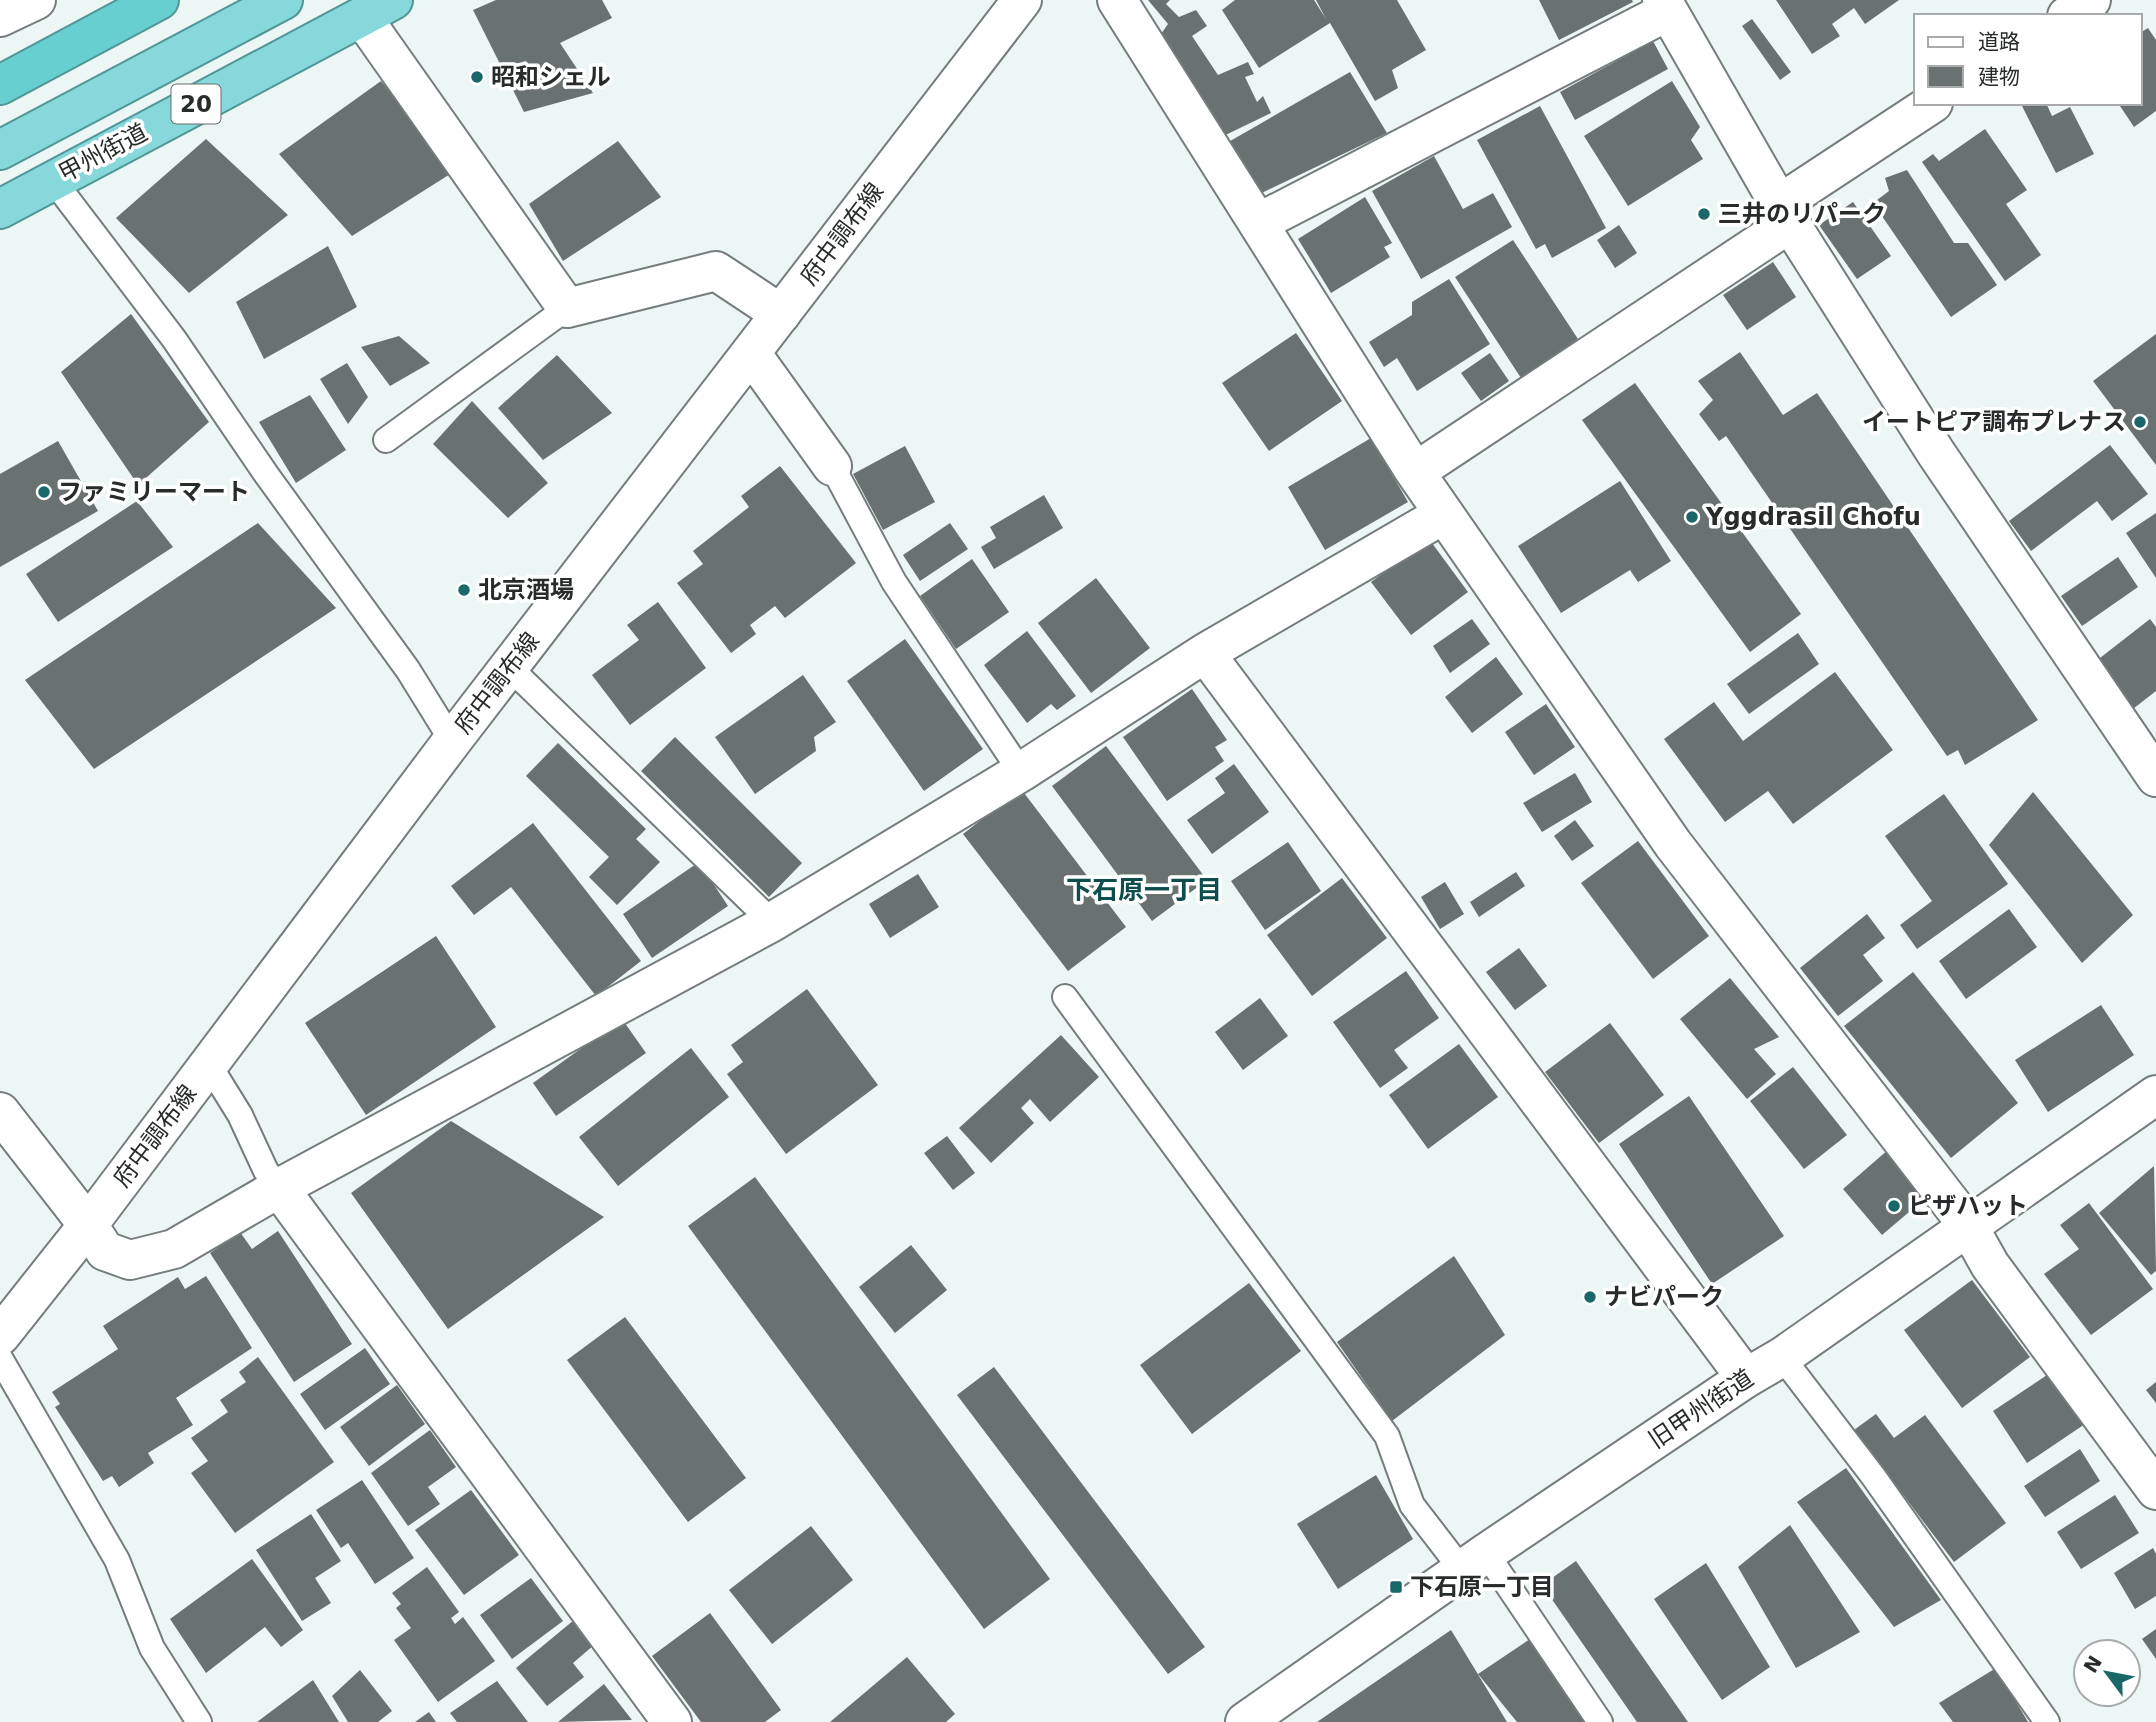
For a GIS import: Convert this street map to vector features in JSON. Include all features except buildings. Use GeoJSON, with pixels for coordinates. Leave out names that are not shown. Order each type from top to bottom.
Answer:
{"type":"FeatureCollection","features":[{"type":"Feature","properties":{"kind":"highway"},"geometry":{"type":"LineString","coordinates":[[0,85],[159,0]]}},
{"type":"Feature","properties":{"kind":"highway","name":"甲州街道"},"geometry":{"type":"LineString","coordinates":[[0,150],[284,0]]}},
{"type":"Feature","properties":{"kind":"highway","name":"甲州街道"},"geometry":{"type":"LineString","coordinates":[[0,209],[378,8]]}},
{"type":"Feature","properties":{"kind":"street"},"geometry":{"type":"LineString","coordinates":[[0,17],[36,0]]}},
{"type":"Feature","properties":{"kind":"street","name":"府中調布線"},"geometry":{"type":"LineString","coordinates":[[0,1336],[88,1225],[452,741],[1021,0]]}},
{"type":"Feature","properties":{"kind":"street"},"geometry":{"type":"LineString","coordinates":[[1117,0],[1415,472],[1673,844],[1967,1224],[1998,1277],[2156,1490]]}},
{"type":"Feature","properties":{"kind":"street"},"geometry":{"type":"LineString","coordinates":[[2070,14],[2091,0]]}},
{"type":"Feature","properties":{"kind":"street"},"geometry":{"type":"LineString","coordinates":[[1258,223],[1665,6],[1784,214],[1936,453],[2156,776]]}},
{"type":"Feature","properties":{"kind":"street"},"geometry":{"type":"LineString","coordinates":[[378,8],[566,308],[716,271],[781,314]]}},
{"type":"Feature","properties":{"kind":"street"},"geometry":{"type":"LineString","coordinates":[[1415,472],[1784,214],[1930,105]]}},
{"type":"Feature","properties":{"kind":"street"},"geometry":{"type":"LineString","coordinates":[[751,353],[832,466]]}},
{"type":"Feature","properties":{"kind":"street"},"geometry":{"type":"LineString","coordinates":[[0,1112],[88,1225],[105,1251],[130,1260],[174,1249],[279,1188],[772,922],[1021,772],[1205,653],[1444,514]]}},
{"type":"Feature","properties":{"kind":"street"},"geometry":{"type":"LineString","coordinates":[[1205,653],[1746,1378]]}},
{"type":"Feature","properties":{"kind":"street","name":"旧甲州街道"},"geometry":{"type":"LineString","coordinates":[[1245,1722],[1474,1562],[1746,1378],[1782,1357],[1967,1224],[2156,1095]]}},
{"type":"Feature","properties":{"kind":"street"},"geometry":{"type":"LineString","coordinates":[[279,1188],[672,1722]]}},
{"type":"Feature","properties":{"kind":"lane"},"geometry":{"type":"LineString","coordinates":[[53,180],[174,339],[266,474],[408,670],[452,741]]}},
{"type":"Feature","properties":{"kind":"lane"},"geometry":{"type":"LineString","coordinates":[[386,440],[566,308]]}},
{"type":"Feature","properties":{"kind":"lane"},"geometry":{"type":"LineString","coordinates":[[832,466],[894,582],[1021,772]]}},
{"type":"Feature","properties":{"kind":"lane"},"geometry":{"type":"LineString","coordinates":[[509,667],[772,922]]}},
{"type":"Feature","properties":{"kind":"lane"},"geometry":{"type":"LineString","coordinates":[[1065,997],[1387,1436],[1412,1505],[1474,1562],[1600,1722]]}},
{"type":"Feature","properties":{"kind":"lane"},"geometry":{"type":"LineString","coordinates":[[209,1065],[240,1115],[266,1171],[279,1188]]}},
{"type":"Feature","properties":{"kind":"lane"},"geometry":{"type":"LineString","coordinates":[[1782,1357],[1872,1476],[2047,1722]]}},
{"type":"Feature","properties":{"kind":"lane"},"geometry":{"type":"LineString","coordinates":[[0,1358],[117,1560],[152,1648],[199,1722]]}},
{"type":"Feature","properties":{"kind":"place","name":"昭和シェル"},"geometry":{"type":"Point","coordinates":[477,77]}},
{"type":"Feature","properties":{"kind":"place","name":"三井のリパーク"},"geometry":{"type":"Point","coordinates":[1704,214]}},
{"type":"Feature","properties":{"kind":"place","name":"イートピア調布プレナス"},"geometry":{"type":"Point","coordinates":[2140,422]}},
{"type":"Feature","properties":{"kind":"place","name":"ファミリーマート"},"geometry":{"type":"Point","coordinates":[44,492]}},
{"type":"Feature","properties":{"kind":"place","name":"Yggdrasil Chofu"},"geometry":{"type":"Point","coordinates":[1692,517]}},
{"type":"Feature","properties":{"kind":"place","name":"北京酒場"},"geometry":{"type":"Point","coordinates":[464,590]}},
{"type":"Feature","properties":{"kind":"place","name":"ピザハット"},"geometry":{"type":"Point","coordinates":[1894,1206]}},
{"type":"Feature","properties":{"kind":"place","name":"ナビパーク"},"geometry":{"type":"Point","coordinates":[1590,1297]}},
{"type":"Feature","properties":{"kind":"place","name":"下石原一丁目"},"geometry":{"type":"Point","coordinates":[1396,1587]}},
{"type":"Feature","properties":{"kind":"district","name":"下石原一丁目"},"geometry":{"type":"Point","coordinates":[1144,890]}}]}
